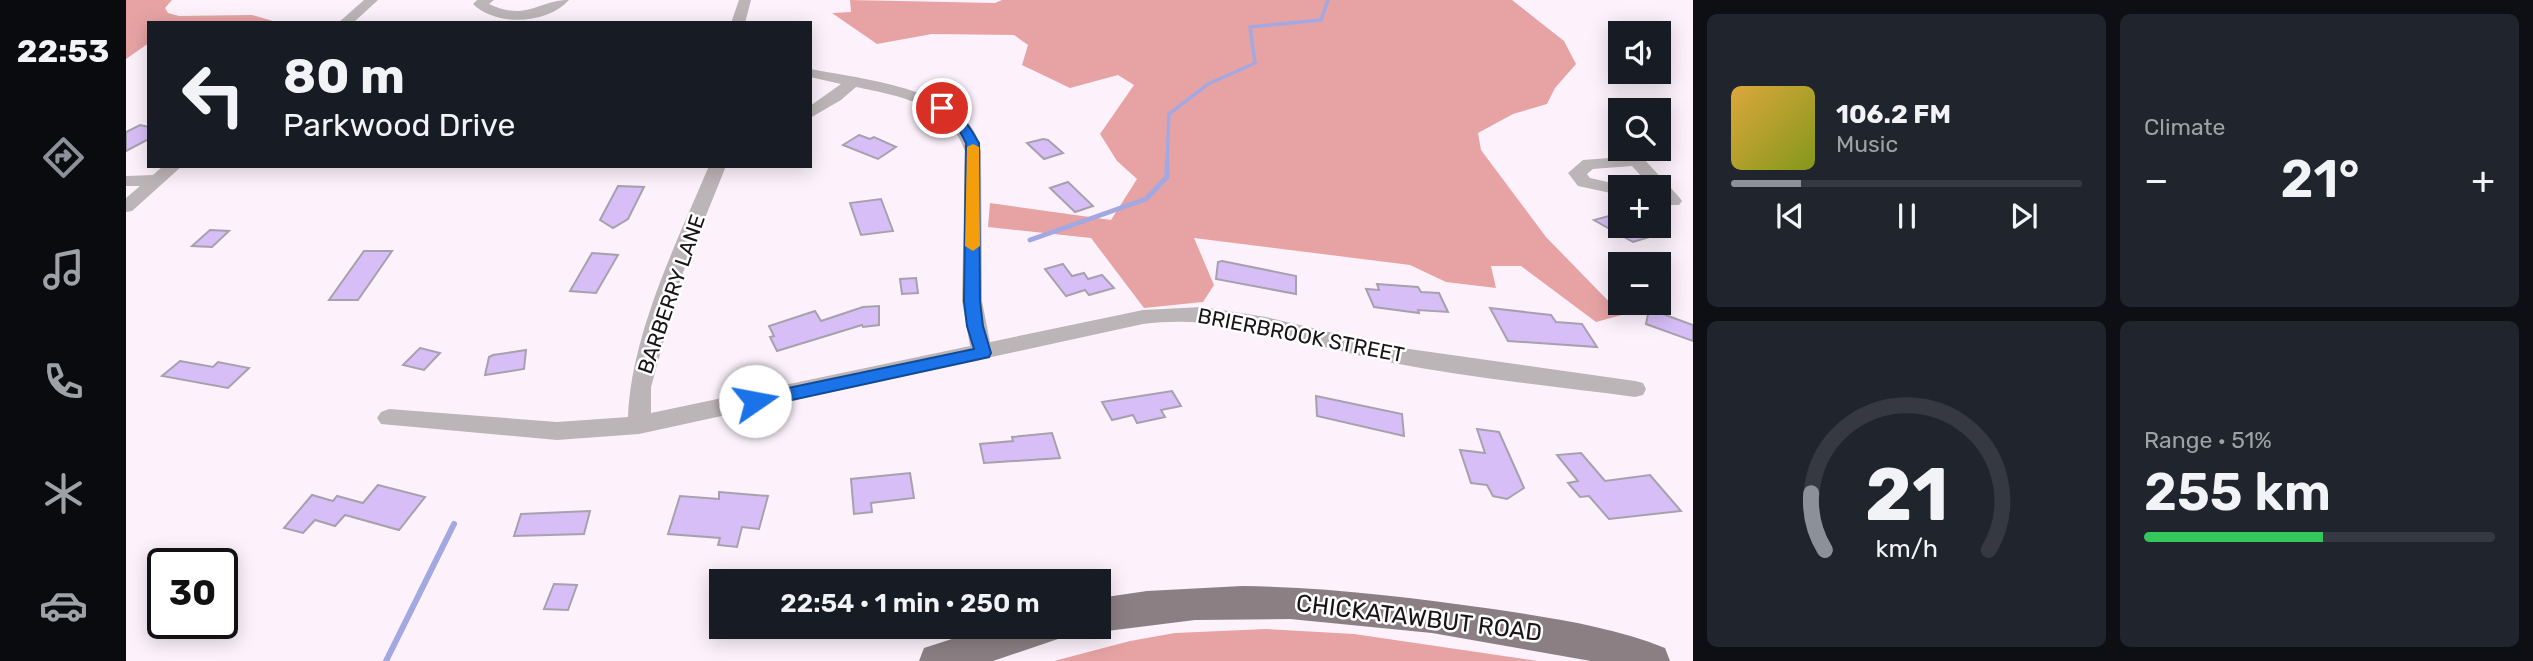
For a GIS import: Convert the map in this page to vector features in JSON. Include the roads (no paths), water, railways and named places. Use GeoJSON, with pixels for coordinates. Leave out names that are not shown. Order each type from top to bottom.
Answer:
{"type":"FeatureCollection","features":[{"type":"Feature","properties":{"kind":"main road","name":"CHICKATAWBUT ROAD"},"geometry":{"type":"LineString","coordinates":[[1111,614],[1219,600],[1339,604],[1553,636],[1610,648],[1652,661]]}},
{"type":"Feature","properties":{"kind":"main road"},"geometry":{"type":"LineString","coordinates":[[937,661],[1007,639]]}},
{"type":"Feature","properties":{"kind":"street"},"geometry":{"type":"LineString","coordinates":[[347,21],[372,0]]}},
{"type":"Feature","properties":{"kind":"street"},"geometry":{"type":"LineString","coordinates":[[479,1],[494,13],[521,14],[554,9],[563,0]]}},
{"type":"Feature","properties":{"kind":"street"},"geometry":{"type":"LineString","coordinates":[[739,21],[745,0]]}},
{"type":"Feature","properties":{"kind":"street"},"geometry":{"type":"LineString","coordinates":[[812,73],[934,104],[962,124],[971,137],[972,301],[975,326],[983,353]]}},
{"type":"Feature","properties":{"kind":"street"},"geometry":{"type":"LineString","coordinates":[[812,112],[836,97],[851,83]]}},
{"type":"Feature","properties":{"kind":"street"},"geometry":{"type":"LineString","coordinates":[[1608,187],[1584,182],[1577,173],[1589,164],[1636,161],[1647,175]]}},
{"type":"Feature","properties":{"kind":"street"},"geometry":{"type":"LineString","coordinates":[[126,207],[172,168]]}},
{"type":"Feature","properties":{"kind":"street","name":"BARBERRY LANE"},"geometry":{"type":"LineString","coordinates":[[639,425],[640,387],[673,275],[717,168]]}},
{"type":"Feature","properties":{"kind":"street"},"geometry":{"type":"LineString","coordinates":[[126,181],[157,180]]}},
{"type":"Feature","properties":{"kind":"street"},"geometry":{"type":"LineString","coordinates":[[1671,201],[1693,208]]}},
{"type":"Feature","properties":{"kind":"street","name":"BRIERBROOK STREET"},"geometry":{"type":"LineString","coordinates":[[389,418],[557,431],[639,425],[1155,314],[1181,312],[1246,321],[1399,356],[1635,389]]}},
{"type":"Feature","properties":{"kind":"waterway"},"geometry":{"type":"LineString","coordinates":[[1167,165],[1169,114],[1208,84],[1255,63],[1250,27],[1321,20],[1328,0]]}},
{"type":"Feature","properties":{"kind":"waterway"},"geometry":{"type":"LineString","coordinates":[[1030,240],[1146,199],[1167,177],[1167,165]]}},
{"type":"Feature","properties":{"kind":"waterway"},"geometry":{"type":"LineString","coordinates":[[386,661],[454,524]]}}]}
